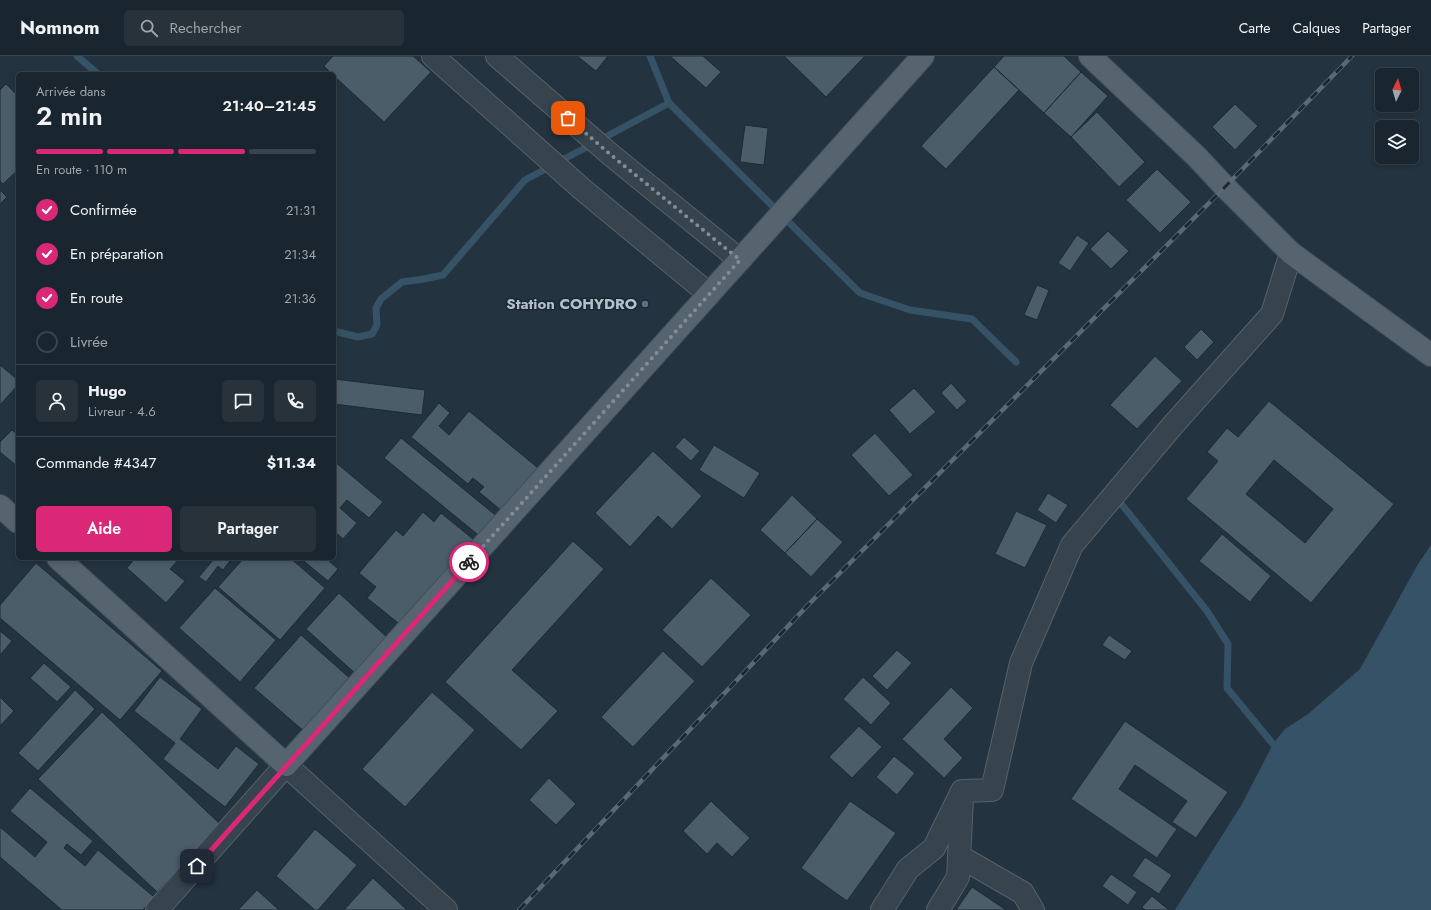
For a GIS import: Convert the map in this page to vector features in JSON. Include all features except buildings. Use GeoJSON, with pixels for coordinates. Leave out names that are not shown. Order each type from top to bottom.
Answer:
{"type":"FeatureCollection","features":[{"type":"Feature","properties":{"kind":"main road"},"geometry":{"type":"LineString","coordinates":[[60,560],[286,765],[923,56]]}},
{"type":"Feature","properties":{"kind":"main road"},"geometry":{"type":"LineString","coordinates":[[1090,56],[1197,156],[1225,188],[1291,253],[1431,355]]}},
{"type":"Feature","properties":{"kind":"street"},"geometry":{"type":"LineString","coordinates":[[433,56],[582,189],[709,294]]}},
{"type":"Feature","properties":{"kind":"street"},"geometry":{"type":"LineString","coordinates":[[497,56],[611,155],[740,260]]}},
{"type":"Feature","properties":{"kind":"street"},"geometry":{"type":"LineString","coordinates":[[962,791],[992,790],[1021,663],[1072,545],[1173,425],[1272,314],[1291,253]]}},
{"type":"Feature","properties":{"kind":"street"},"geometry":{"type":"LineString","coordinates":[[157,910],[286,765],[446,910]]}},
{"type":"Feature","properties":{"kind":"street"},"geometry":{"type":"LineString","coordinates":[[938,910],[957,880],[962,791]]}},
{"type":"Feature","properties":{"kind":"street"},"geometry":{"type":"LineString","coordinates":[[882,910],[908,869],[934,848],[962,791]]}},
{"type":"Feature","properties":{"kind":"street"},"geometry":{"type":"LineString","coordinates":[[959,856],[1023,893],[1032,910]]}},
{"type":"Feature","properties":{"kind":"water"},"geometry":{"type":"Polygon","coordinates":[[[1431,545],[1431,910],[1175,910],[1242,804],[1273,744],[1285,729],[1308,714],[1360,669],[1418,564],[1431,545]]]}},
{"type":"Feature","properties":{"kind":"waterway"},"geometry":{"type":"LineString","coordinates":[[77,56],[96,72]]}},
{"type":"Feature","properties":{"kind":"waterway"},"geometry":{"type":"LineString","coordinates":[[650,56],[669,103],[860,293],[910,310],[972,319],[1016,362]]}},
{"type":"Feature","properties":{"kind":"waterway"},"geometry":{"type":"LineString","coordinates":[[336,332],[358,337],[372,334],[377,325],[376,308],[381,299],[402,282],[443,275],[525,180],[669,103]]}},
{"type":"Feature","properties":{"kind":"waterway"},"geometry":{"type":"LineString","coordinates":[[1119,501],[1207,611],[1228,644],[1227,688],[1273,744]]}},
{"type":"Feature","properties":{"kind":"railway"},"geometry":{"type":"LineString","coordinates":[[519,910],[810,603],[1225,187],[1352,56]]}},
{"type":"Feature","properties":{"kind":"way so far"},"geometry":{"type":"LineString","coordinates":[[469,562],[740,260],[568,118]]}},
{"type":"Feature","properties":{"kind":"place","name":"Station COHYDRO"},"geometry":{"type":"Point","coordinates":[645,304]}},
{"type":"Feature","properties":{"kind":"route"},"geometry":{"type":"LineString","coordinates":[[197,866],[469,562]]}}]}
